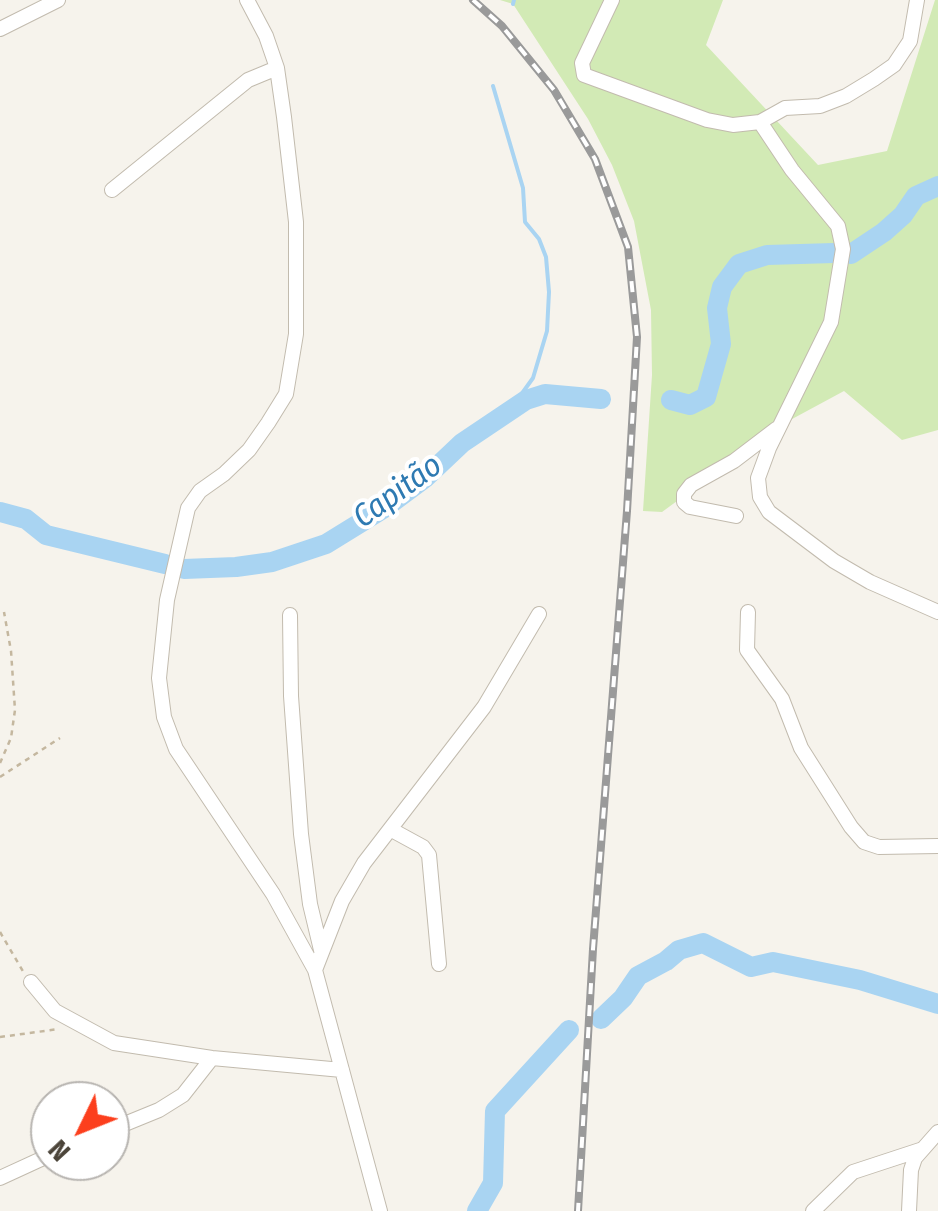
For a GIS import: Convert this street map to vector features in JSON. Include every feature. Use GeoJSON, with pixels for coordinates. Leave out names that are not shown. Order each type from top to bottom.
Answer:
{"type":"FeatureCollection","features":[{"type":"Feature","properties":{"kind":"street"},"geometry":{"type":"LineString","coordinates":[[0,29],[58,0]]}},
{"type":"Feature","properties":{"kind":"street"},"geometry":{"type":"LineString","coordinates":[[247,0],[277,68],[296,222],[296,334],[286,394],[248,450],[224,474],[200,490],[188,508],[168,600],[160,678],[164,717],[176,750],[273,894],[315,970],[380,1211]]}},
{"type":"Feature","properties":{"kind":"street"},"geometry":{"type":"LineString","coordinates":[[612,0],[582,64],[584,75],[707,120],[733,125],[760,122],[785,108],[820,106],[846,96],[894,64],[910,41],[918,0]]}},
{"type":"Feature","properties":{"kind":"street"},"geometry":{"type":"LineString","coordinates":[[112,190],[248,80],[277,68]]}},
{"type":"Feature","properties":{"kind":"street"},"geometry":{"type":"LineString","coordinates":[[760,122],[792,170],[838,226],[844,249],[831,322],[758,478],[760,497],[769,512],[834,560],[870,582],[938,612]]}},
{"type":"Feature","properties":{"kind":"street"},"geometry":{"type":"LineString","coordinates":[[736,516],[690,507],[684,502],[684,494],[691,485],[734,461],[781,425]]}},
{"type":"Feature","properties":{"kind":"street"},"geometry":{"type":"LineString","coordinates":[[748,612],[747,650],[782,699],[801,748],[851,827],[864,842],[878,848],[938,846]]}},
{"type":"Feature","properties":{"kind":"street"},"geometry":{"type":"LineString","coordinates":[[315,970],[342,901],[364,863],[484,707],[539,614]]}},
{"type":"Feature","properties":{"kind":"street"},"geometry":{"type":"LineString","coordinates":[[290,615],[290,696],[301,834],[310,904],[321,950]]}},
{"type":"Feature","properties":{"kind":"street"},"geometry":{"type":"LineString","coordinates":[[390,829],[423,848],[429,856],[439,964]]}},
{"type":"Feature","properties":{"kind":"street"},"geometry":{"type":"LineString","coordinates":[[30,982],[55,1011],[128,1046],[342,1070]]}},
{"type":"Feature","properties":{"kind":"street"},"geometry":{"type":"LineString","coordinates":[[130,1122],[182,1095],[212,1058]]}},
{"type":"Feature","properties":{"kind":"street"},"geometry":{"type":"LineString","coordinates":[[908,1211],[911,1170],[938,1132]]}},
{"type":"Feature","properties":{"kind":"street"},"geometry":{"type":"LineString","coordinates":[[813,1211],[853,1172],[923,1149]]}},
{"type":"Feature","properties":{"kind":"street"},"geometry":{"type":"LineString","coordinates":[[0,1178],[30,1164]]}},
{"type":"Feature","properties":{"kind":"path"},"geometry":{"type":"LineString","coordinates":[[0,763],[12,738],[14,710],[11,651],[4,612]]}},
{"type":"Feature","properties":{"kind":"path"},"geometry":{"type":"LineString","coordinates":[[0,776],[60,738]]}},
{"type":"Feature","properties":{"kind":"path"},"geometry":{"type":"LineString","coordinates":[[0,932],[30,982]]}},
{"type":"Feature","properties":{"kind":"path"},"geometry":{"type":"LineString","coordinates":[[0,1037],[80,1026]]}},
{"type":"Feature","properties":{"kind":"green space"},"geometry":{"type":"Polygon","coordinates":[[[500,0],[723,0],[706,45],[818,165],[887,151],[938,0],[938,430],[902,440],[844,391],[781,425],[662,512],[643,511],[652,375],[651,310],[634,221],[588,119],[513,4],[500,0]]]}},
{"type":"Feature","properties":{"kind":"waterway"},"geometry":{"type":"LineString","coordinates":[[513,4],[514,0]]}},
{"type":"Feature","properties":{"kind":"waterway"},"geometry":{"type":"LineString","coordinates":[[493,86],[523,188],[525,222],[539,239],[546,257],[549,292],[547,331],[533,378],[510,410]]}},
{"type":"Feature","properties":{"kind":"waterway","name":"Capitão"},"geometry":{"type":"LineString","coordinates":[[851,254],[884,232],[916,196],[938,186]]}},
{"type":"Feature","properties":{"kind":"waterway","name":"Capitão"},"geometry":{"type":"LineString","coordinates":[[671,400],[690,405],[706,397],[721,344],[717,308],[722,287],[739,264],[767,255],[834,253]]}},
{"type":"Feature","properties":{"kind":"waterway","name":"Capitão"},"geometry":{"type":"LineString","coordinates":[[184,569],[272,562],[326,544],[386,507],[462,443],[526,400],[545,394],[601,399]]}},
{"type":"Feature","properties":{"kind":"waterway","name":"Capitão"},"geometry":{"type":"LineString","coordinates":[[0,512],[26,519],[46,535],[165,564]]}},
{"type":"Feature","properties":{"kind":"waterway"},"geometry":{"type":"LineString","coordinates":[[601,1019],[638,976],[679,950],[703,943],[751,967],[773,962],[860,980],[938,1004]]}},
{"type":"Feature","properties":{"kind":"waterway"},"geometry":{"type":"LineString","coordinates":[[477,1211],[493,1183],[495,1111],[569,1030]]}},
{"type":"Feature","properties":{"kind":"railway"},"geometry":{"type":"LineString","coordinates":[[473,0],[502,26],[554,90],[595,159],[628,247],[637,337],[578,1211]]}}]}
